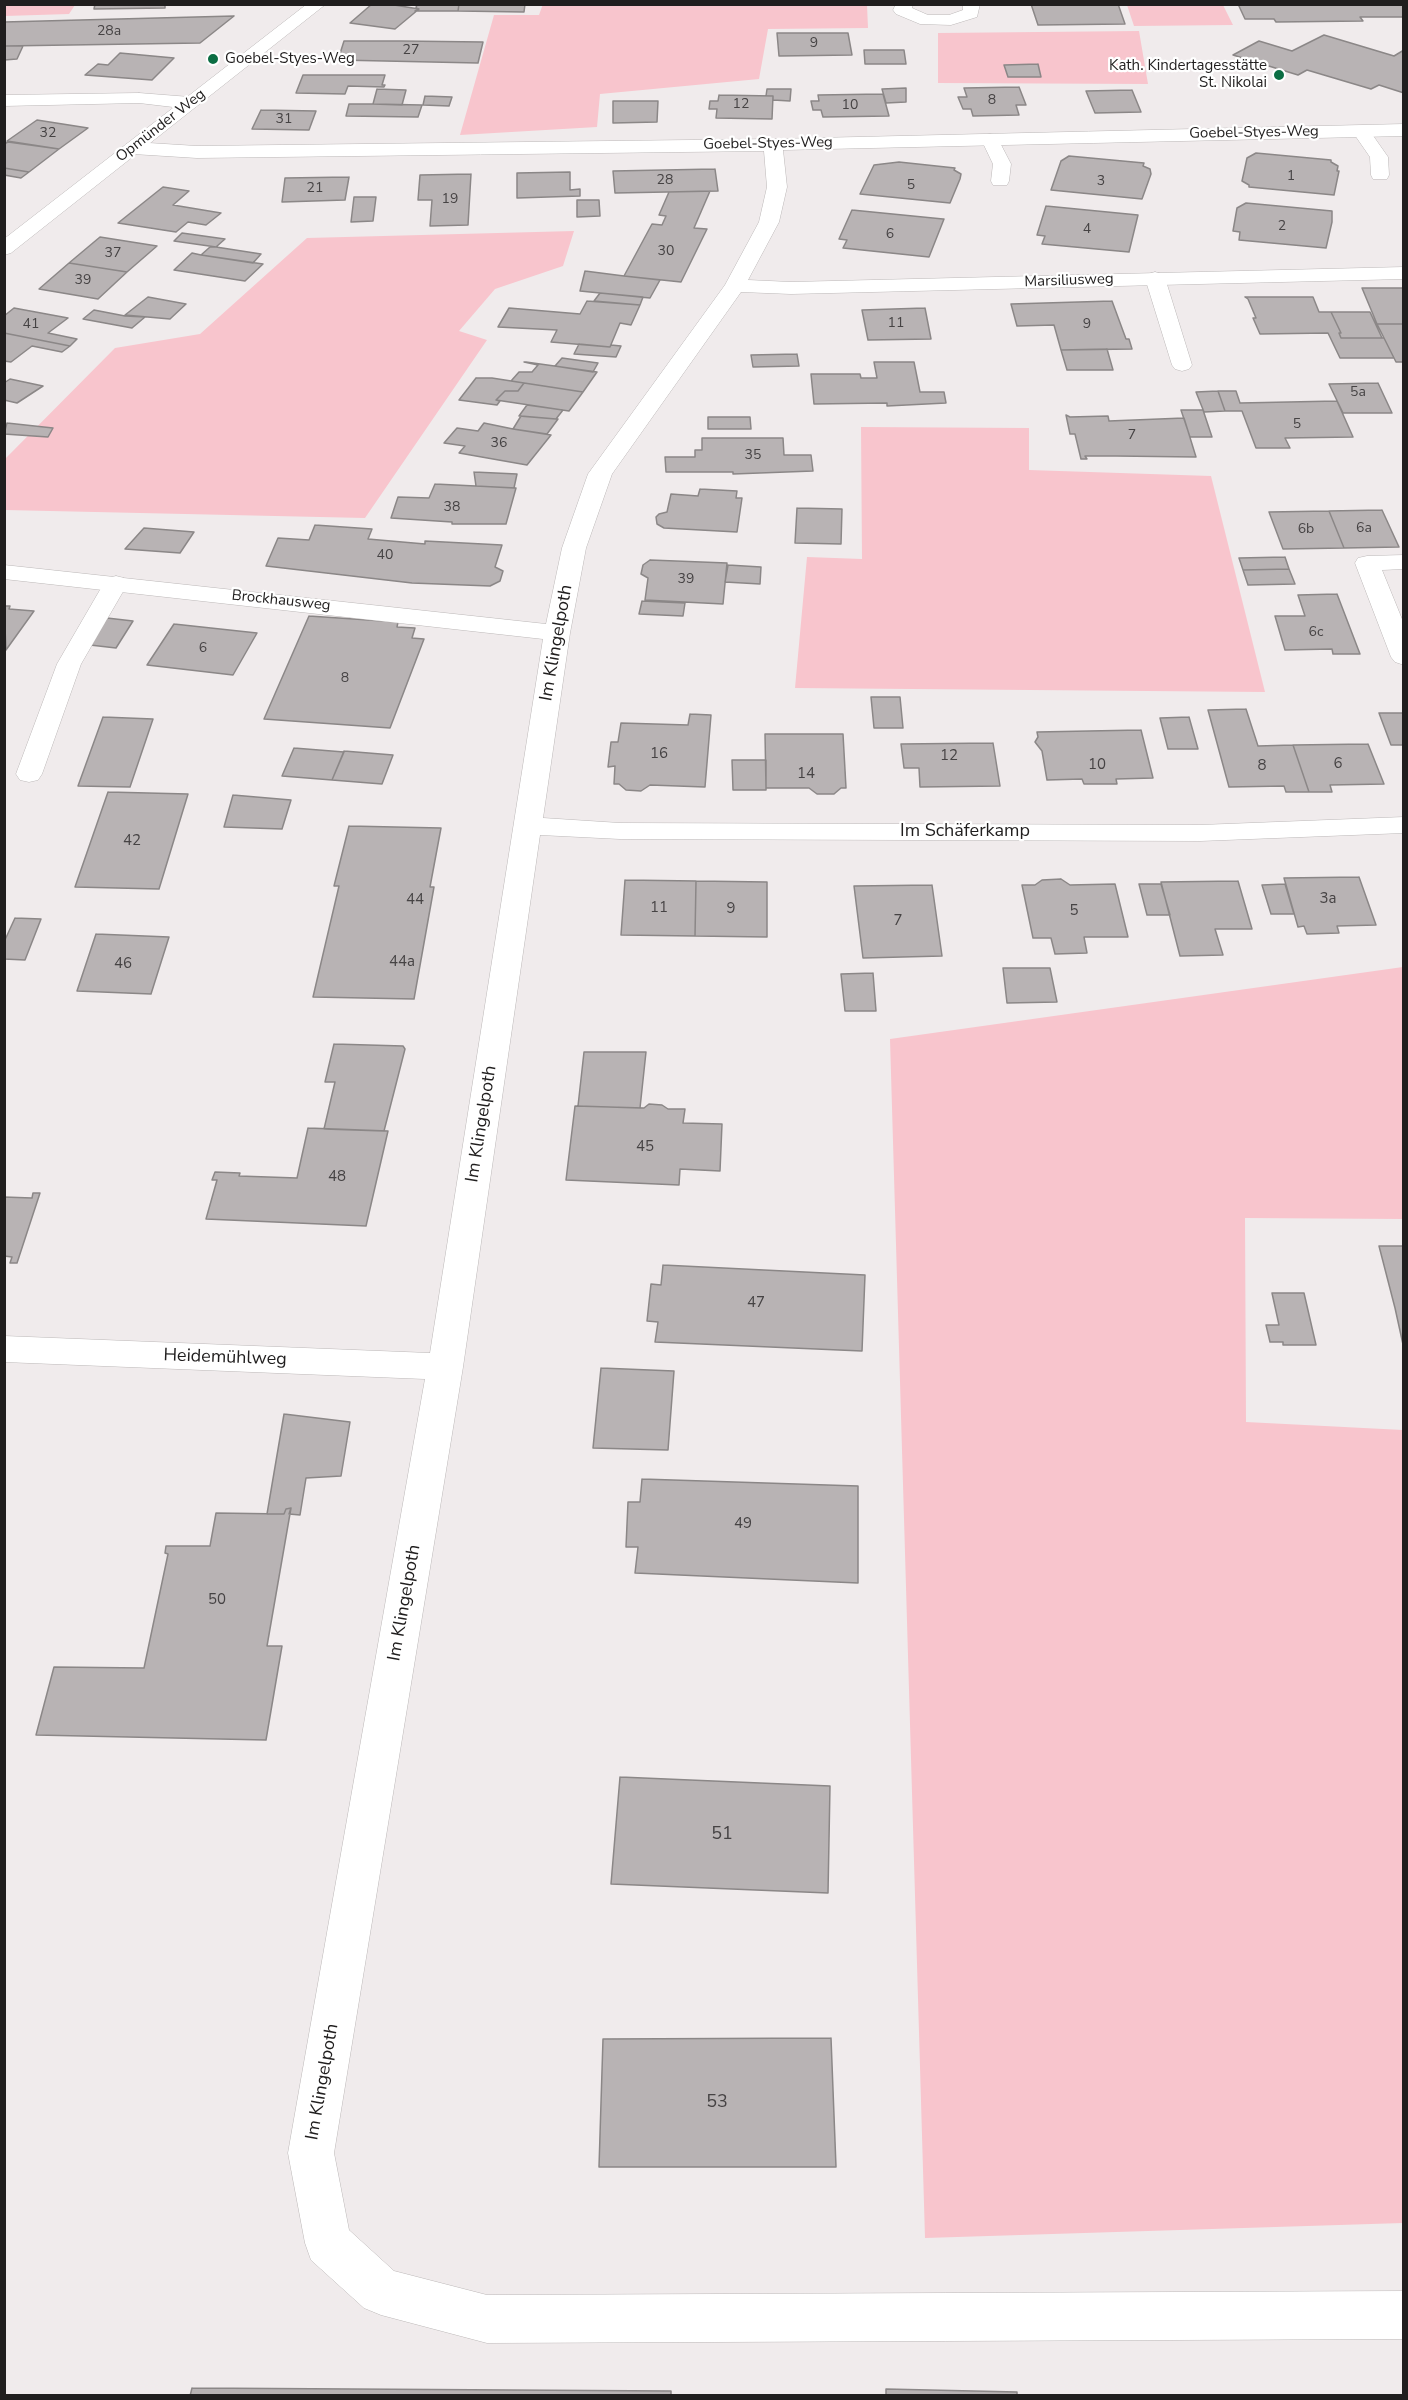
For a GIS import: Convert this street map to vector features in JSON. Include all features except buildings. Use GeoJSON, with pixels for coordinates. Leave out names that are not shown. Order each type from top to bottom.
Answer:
{"type":"FeatureCollection","features":[{"type":"Feature","properties":{"kind":"street","name":"Opmünder Weg"},"geometry":{"type":"LineString","coordinates":[[4,249],[318,4]]}},
{"type":"Feature","properties":{"kind":"street"},"geometry":{"type":"LineString","coordinates":[[905,4],[902,10],[926,20],[951,20],[971,14],[972,4]]}},
{"type":"Feature","properties":{"kind":"street"},"geometry":{"type":"LineString","coordinates":[[4,101],[139,98],[190,104]]}},
{"type":"Feature","properties":{"kind":"street","name":"Goebel-Styes-Weg"},"geometry":{"type":"LineString","coordinates":[[133,148],[197,152],[773,145],[1404,130]]}},
{"type":"Feature","properties":{"kind":"street","name":"Im Klingelpoth"},"geometry":{"type":"LineString","coordinates":[[773,145],[777,187],[769,222],[735,286],[600,474],[574,548],[557,633],[445,1367],[311,2153],[328,2243],[381,2291],[487,2319],[1404,2315]]}},
{"type":"Feature","properties":{"kind":"street","name":"Marsiliusweg"},"geometry":{"type":"LineString","coordinates":[[735,286],[791,288],[1404,273]]}},
{"type":"Feature","properties":{"kind":"street"},"geometry":{"type":"LineString","coordinates":[[1404,562],[1367,563],[1404,657]]}},
{"type":"Feature","properties":{"kind":"street","name":"Brockhausweg"},"geometry":{"type":"LineString","coordinates":[[4,572],[557,633]]}},
{"type":"Feature","properties":{"kind":"street","name":"Im Schäferkamp"},"geometry":{"type":"LineString","coordinates":[[527,826],[620,831],[1200,833],[1404,825]]}},
{"type":"Feature","properties":{"kind":"street","name":"Heidemühlweg"},"geometry":{"type":"LineString","coordinates":[[4,1349],[445,1367]]}},
{"type":"Feature","properties":{"kind":"lane"},"geometry":{"type":"LineString","coordinates":[[1361,131],[1379,157],[1380,174]]}},
{"type":"Feature","properties":{"kind":"lane"},"geometry":{"type":"LineString","coordinates":[[990,139],[1002,164],[1000,181]]}},
{"type":"Feature","properties":{"kind":"lane"},"geometry":{"type":"LineString","coordinates":[[1155,278],[1182,365]]}},
{"type":"Feature","properties":{"kind":"lane"},"geometry":{"type":"LineString","coordinates":[[29,774],[69,664],[116,583]]}},
{"type":"Feature","properties":{"kind":"shaded area"},"geometry":{"type":"Polygon","coordinates":[[[543,4],[867,5],[868,28],[768,29],[759,79],[600,94],[597,127],[460,135],[494,15],[539,15],[543,4]]]}},
{"type":"Feature","properties":{"kind":"shaded area"},"geometry":{"type":"Polygon","coordinates":[[[4,5],[75,5],[69,14],[5,16],[4,5]]]}},
{"type":"Feature","properties":{"kind":"shaded area"},"geometry":{"type":"Polygon","coordinates":[[[1127,5],[1223,5],[1233,25],[1134,26],[1127,5]]]}},
{"type":"Feature","properties":{"kind":"shaded area"},"geometry":{"type":"Polygon","coordinates":[[[1139,31],[1148,84],[938,83],[938,33],[1139,31]]]}},
{"type":"Feature","properties":{"kind":"shaded area"},"geometry":{"type":"Polygon","coordinates":[[[574,231],[563,266],[495,289],[459,331],[487,340],[365,518],[5,510],[5,459],[115,348],[200,334],[307,238],[574,231]]]}},
{"type":"Feature","properties":{"kind":"shaded area"},"geometry":{"type":"Polygon","coordinates":[[[861,427],[1029,428],[1029,470],[1211,476],[1265,692],[795,688],[807,557],[862,559],[861,427]]]}},
{"type":"Feature","properties":{"kind":"shaded area"},"geometry":{"type":"Polygon","coordinates":[[[1403,967],[1403,1219],[1245,1218],[1246,1422],[1403,1430],[1403,2223],[925,2238],[890,1039],[1403,967]]]}},
{"type":"Feature","properties":{"kind":"place","name":"Goebel-Styes-Weg"},"geometry":{"type":"Point","coordinates":[213,59]}},
{"type":"Feature","properties":{"kind":"place","name":"Kath. Kindertagesstätte St. Nikolai"},"geometry":{"type":"Point","coordinates":[1279,75]}}]}
